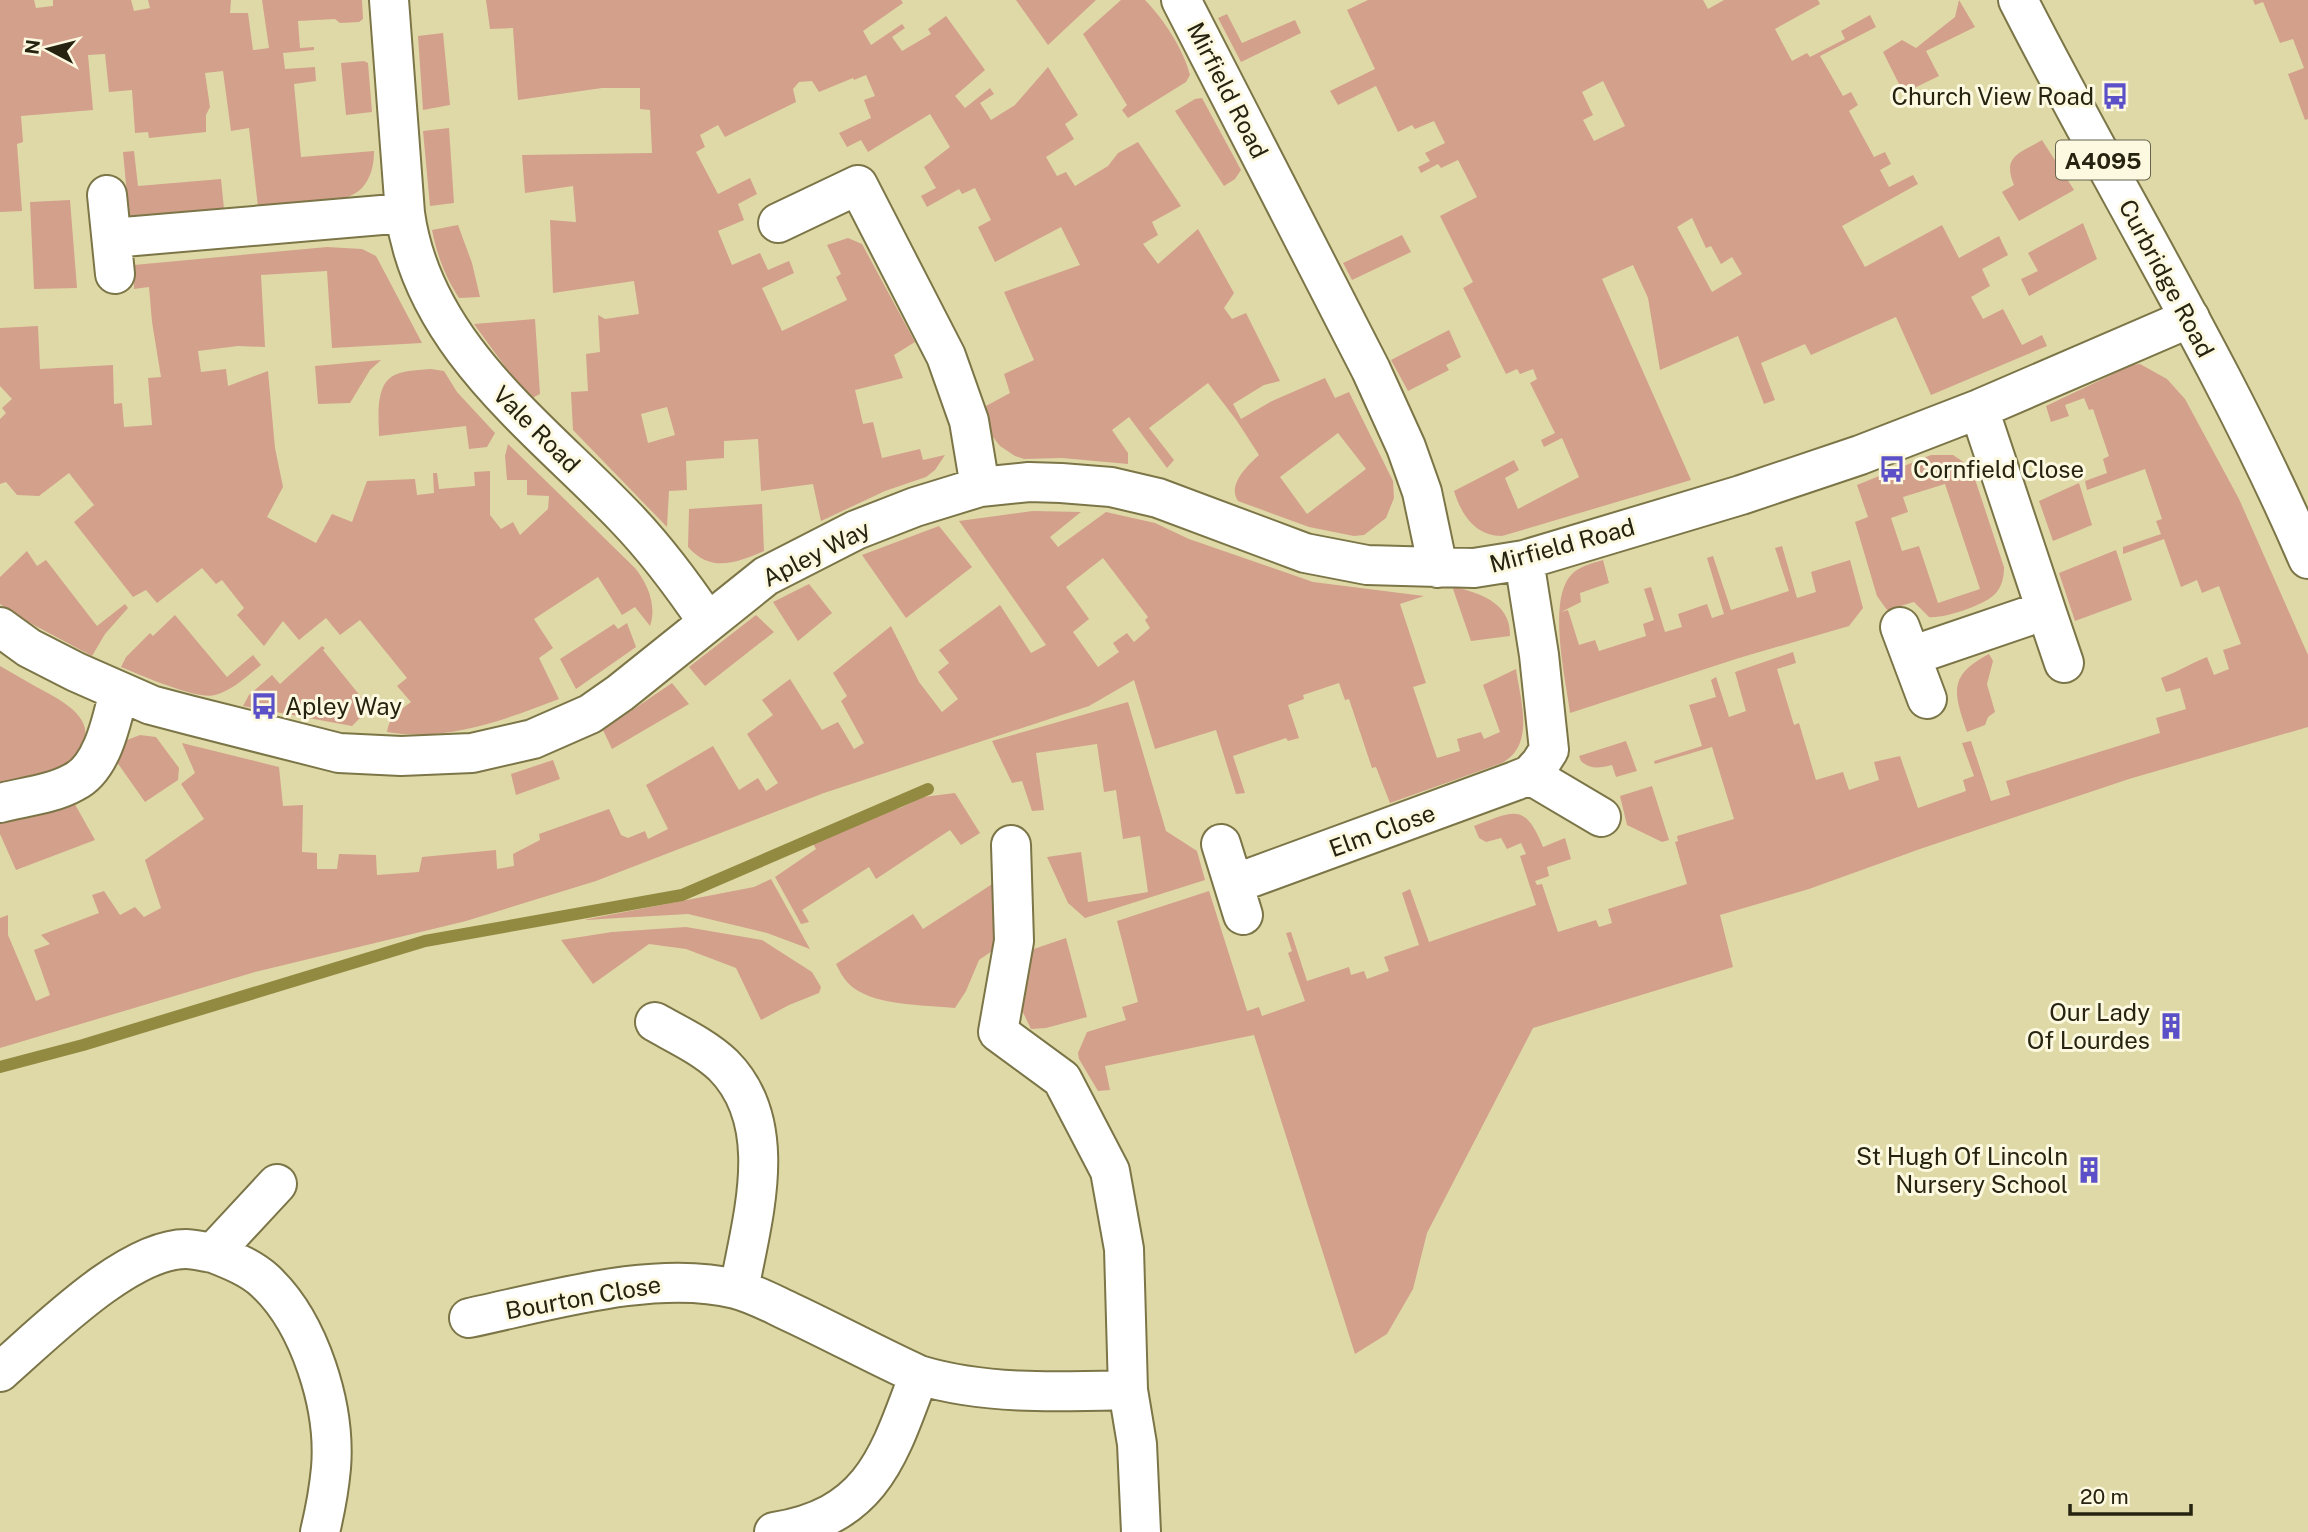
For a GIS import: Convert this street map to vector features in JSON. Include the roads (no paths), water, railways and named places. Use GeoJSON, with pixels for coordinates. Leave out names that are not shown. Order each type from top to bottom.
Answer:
{"type":"FeatureCollection","features":[{"type":"Feature","properties":{"kind":"street","name":"Vale Road"},"geometry":{"type":"LineString","coordinates":[[389,0],[405,213],[411,246],[426,285],[465,352],[510,405],[597,488],[663,559],[707,621]]}},
{"type":"Feature","properties":{"kind":"street","name":"Mirfield Road"},"geometry":{"type":"LineString","coordinates":[[1181,0],[1371,370],[1400,434],[1422,492],[1438,568],[1474,568],[1524,560],[1741,495],[1860,455],[1979,409],[2190,318]]}},
{"type":"Feature","properties":{"kind":"street","name":"Curbridge Road"},"geometry":{"type":"LineString","coordinates":[[2018,0],[2190,318],[2289,515],[2308,559]]}},
{"type":"Feature","properties":{"kind":"street"},"geometry":{"type":"LineString","coordinates":[[778,223],[858,185],[946,356],[969,421],[981,487]]}},
{"type":"Feature","properties":{"kind":"street"},"geometry":{"type":"LineString","coordinates":[[107,195],[114,256],[405,213]]}},
{"type":"Feature","properties":{"kind":"street"},"geometry":{"type":"LineString","coordinates":[[1979,409],[2064,663]]}},
{"type":"Feature","properties":{"kind":"street","name":"Apley Way"},"geometry":{"type":"LineString","coordinates":[[0,627],[29,648],[151,705],[339,753],[401,756],[472,753],[533,739],[590,714],[766,576],[842,537],[915,507],[981,487],[1060,482],[1111,487],[1158,498],[1305,553],[1367,565],[1438,568]]}},
{"type":"Feature","properties":{"kind":"street"},"geometry":{"type":"LineString","coordinates":[[1524,560],[1539,655],[1549,750],[1530,775],[1601,817]]}},
{"type":"Feature","properties":{"kind":"street"},"geometry":{"type":"LineString","coordinates":[[1927,699],[1905,642],[2046,610]]}},
{"type":"Feature","properties":{"kind":"street"},"geometry":{"type":"LineString","coordinates":[[0,803],[75,782],[88,771],[108,733],[119,691]]}},
{"type":"Feature","properties":{"kind":"street","name":"Elm Close"},"geometry":{"type":"LineString","coordinates":[[1221,844],[1239,900],[1530,775]]}},
{"type":"Feature","properties":{"kind":"street"},"geometry":{"type":"LineString","coordinates":[[1011,845],[1014,941],[998,1032],[1062,1079],[1110,1171],[1124,1249],[1128,1390],[1137,1444],[1141,1532]]}},
{"type":"Feature","properties":{"kind":"street"},"geometry":{"type":"LineString","coordinates":[[655,1023],[711,1055],[724,1067],[743,1095],[755,1122],[758,1154],[756,1189],[739,1290]]}},
{"type":"Feature","properties":{"kind":"street"},"geometry":{"type":"LineString","coordinates":[[213,1253],[276,1184]]}},
{"type":"Feature","properties":{"kind":"street"},"geometry":{"type":"LineString","coordinates":[[0,1372],[79,1305],[134,1264],[163,1253],[186,1249],[213,1253],[234,1261],[264,1279],[283,1301],[313,1355],[330,1427],[331,1467],[320,1532]]}},
{"type":"Feature","properties":{"kind":"street","name":"Bourton Close"},"geometry":{"type":"LineString","coordinates":[[469,1318],[630,1286],[670,1282],[695,1283],[739,1290],[919,1375],[969,1386],[1019,1390],[1128,1390]]}},
{"type":"Feature","properties":{"kind":"street"},"geometry":{"type":"LineString","coordinates":[[775,1532],[813,1524],[835,1513],[859,1495],[881,1468],[919,1375]]}},
{"type":"Feature","properties":{"kind":"waterway"},"geometry":{"type":"LineString","coordinates":[[0,1067],[83,1045],[425,941],[682,895],[928,789]]}},
{"type":"Feature","properties":{"kind":"place","name":"Church View Road"},"geometry":{"type":"Point","coordinates":[2115,96]}},
{"type":"Feature","properties":{"kind":"place","name":"Cornfield Close"},"geometry":{"type":"Point","coordinates":[1892,469]}},
{"type":"Feature","properties":{"kind":"place","name":"Apley Way"},"geometry":{"type":"Point","coordinates":[264,706]}},
{"type":"Feature","properties":{"kind":"place","name":"Our Lady Of Lourdes"},"geometry":{"type":"Point","coordinates":[2171,1026]}},
{"type":"Feature","properties":{"kind":"place","name":"St Hugh Of Lincoln Nursery School"},"geometry":{"type":"Point","coordinates":[2089,1170]}}]}
